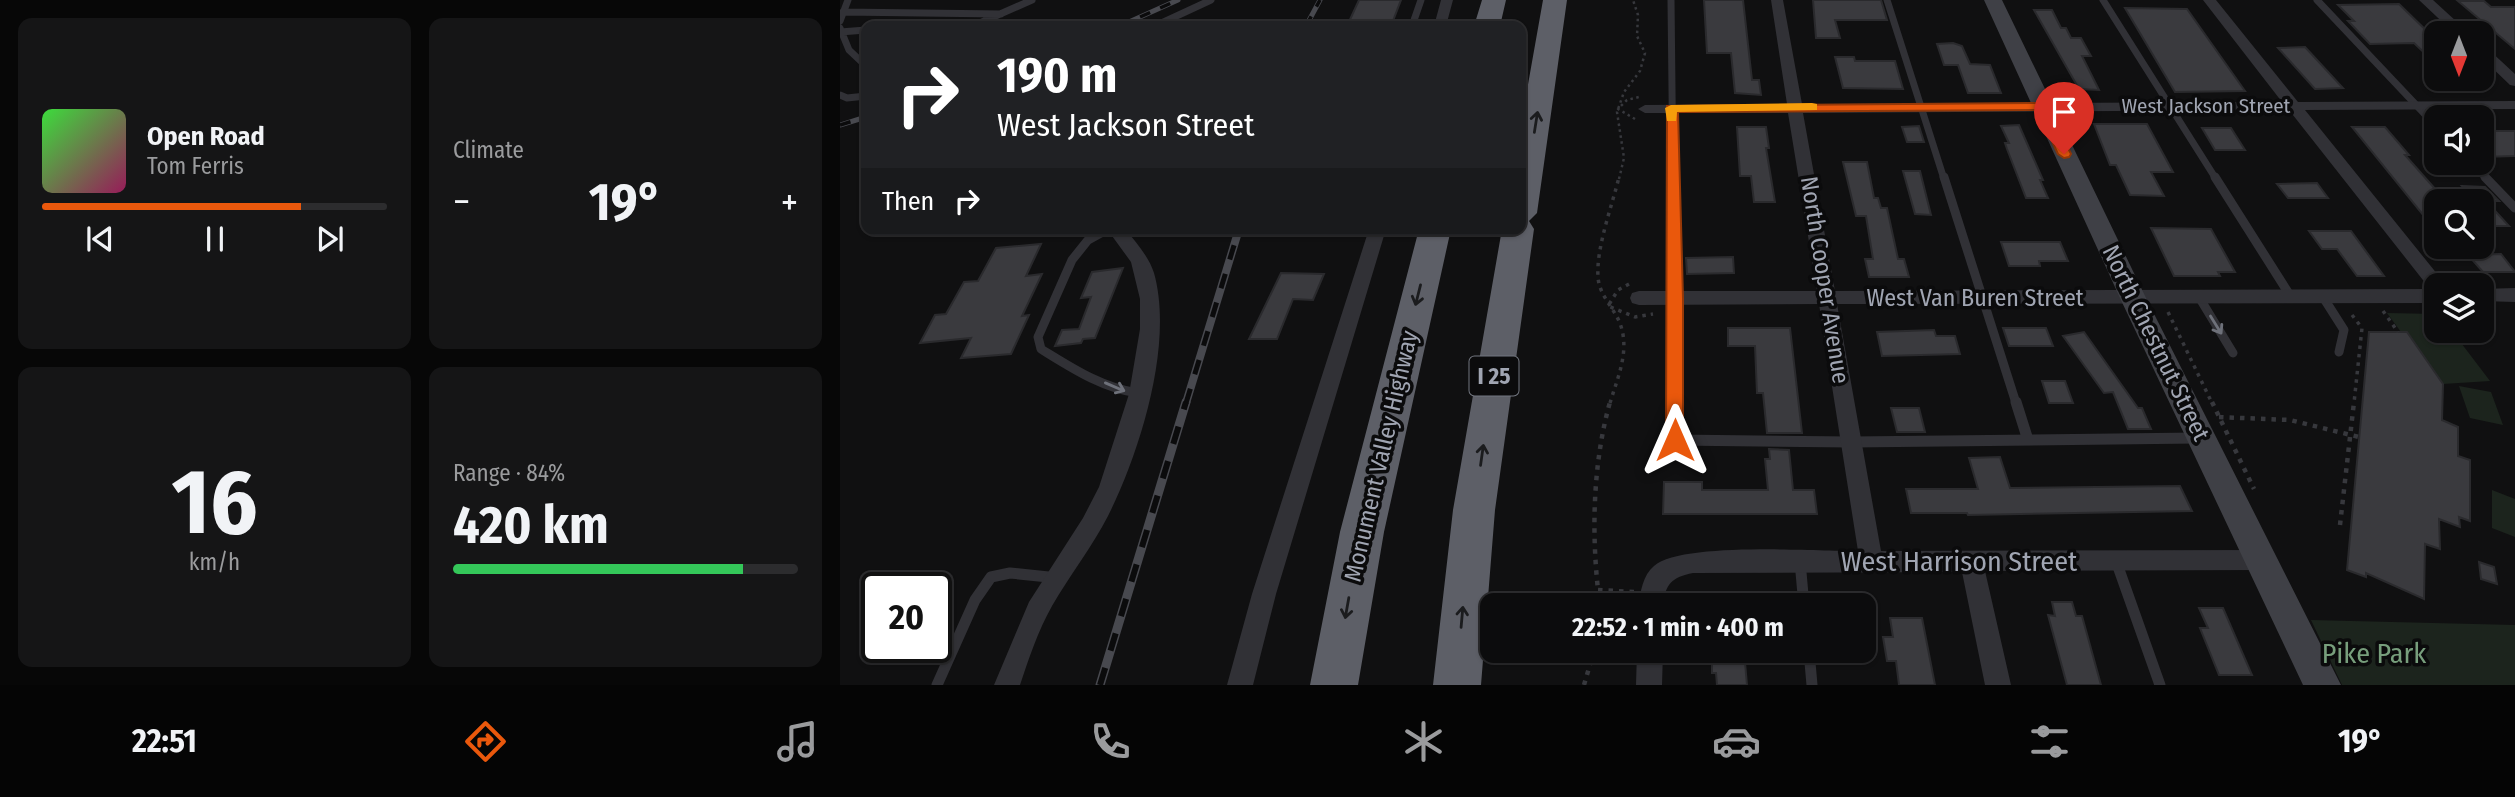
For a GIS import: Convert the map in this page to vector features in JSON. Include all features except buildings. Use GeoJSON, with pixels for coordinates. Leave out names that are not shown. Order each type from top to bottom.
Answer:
{"type":"FeatureCollection","features":[{"type":"Feature","properties":{"kind":"highway"},"geometry":{"type":"LineString","coordinates":[[1488,21],[1493,0]]}},
{"type":"Feature","properties":{"kind":"highway"},"geometry":{"type":"LineString","coordinates":[[1526,182],[1555,0]]}},
{"type":"Feature","properties":{"kind":"highway","name":"Monument Valley Highway"},"geometry":{"type":"LineString","coordinates":[[1334,685],[1362,532],[1434,235]]}},
{"type":"Feature","properties":{"kind":"highway","name":"I 25"},"geometry":{"type":"LineString","coordinates":[[1457,685],[1474,510],[1517,235]]}},
{"type":"Feature","properties":{"kind":"main road","name":"North Chestnut Street"},"geometry":{"type":"LineString","coordinates":[[1993,0],[2133,298],[2322,685]]}},
{"type":"Feature","properties":{"kind":"street"},"geometry":{"type":"LineString","coordinates":[[1441,21],[1447,0]]}},
{"type":"Feature","properties":{"kind":"street","name":"North Cooper Avenue"},"geometry":{"type":"LineString","coordinates":[[1777,0],[1871,561]]}},
{"type":"Feature","properties":{"kind":"street"},"geometry":{"type":"LineString","coordinates":[[2210,0],[2426,273]]}},
{"type":"Feature","properties":{"kind":"street"},"geometry":{"type":"LineString","coordinates":[[2425,0],[2449,21]]}},
{"type":"Feature","properties":{"kind":"street"},"geometry":{"type":"LineString","coordinates":[[2494,62],[2515,82]]}},
{"type":"Feature","properties":{"kind":"street","name":"West Jackson Street"},"geometry":{"type":"LineString","coordinates":[[1645,108],[2515,105]]}},
{"type":"Feature","properties":{"kind":"street"},"geometry":{"type":"LineString","coordinates":[[1007,685],[1030,624],[1109,489],[1138,393],[1147,355],[1149,296],[1144,272],[1120,235]]}},
{"type":"Feature","properties":{"kind":"street"},"geometry":{"type":"LineString","coordinates":[[1240,685],[1264,594],[1376,235]]}},
{"type":"Feature","properties":{"kind":"street"},"geometry":{"type":"LineString","coordinates":[[2494,295],[2515,295]]}},
{"type":"Feature","properties":{"kind":"street","name":"West Van Buren Street"},"geometry":{"type":"LineString","coordinates":[[1639,298],[2424,296]]}},
{"type":"Feature","properties":{"kind":"street","name":"West Harrison Street"},"geometry":{"type":"LineString","coordinates":[[1654,591],[1673,566],[1693,562],[2261,560]]}},
{"type":"Feature","properties":{"kind":"street"},"geometry":{"type":"LineString","coordinates":[[1971,561],[1998,685]]}},
{"type":"Feature","properties":{"kind":"street"},"geometry":{"type":"LineString","coordinates":[[1649,685],[1650,663]]}},
{"type":"Feature","properties":{"kind":"lane"},"geometry":{"type":"LineString","coordinates":[[840,21],[848,0]]}},
{"type":"Feature","properties":{"kind":"lane"},"geometry":{"type":"LineString","coordinates":[[985,21],[1032,0]]}},
{"type":"Feature","properties":{"kind":"lane"},"geometry":{"type":"LineString","coordinates":[[1166,21],[1211,0]]}},
{"type":"Feature","properties":{"kind":"lane"},"geometry":{"type":"LineString","coordinates":[[1414,21],[1421,0]]}},
{"type":"Feature","properties":{"kind":"lane"},"geometry":{"type":"LineString","coordinates":[[1671,0],[1675,440],[1852,442],[2202,438]]}},
{"type":"Feature","properties":{"kind":"lane"},"geometry":{"type":"LineString","coordinates":[[1887,0],[2028,440]]}},
{"type":"Feature","properties":{"kind":"lane"},"geometry":{"type":"LineString","coordinates":[[2103,0],[2291,297]]}},
{"type":"Feature","properties":{"kind":"lane"},"geometry":{"type":"LineString","coordinates":[[2317,0],[2424,113]]}},
{"type":"Feature","properties":{"kind":"lane"},"geometry":{"type":"LineString","coordinates":[[843,12],[1001,14]]}},
{"type":"Feature","properties":{"kind":"lane"},"geometry":{"type":"LineString","coordinates":[[861,30],[840,31],[850,53],[861,62]]}},
{"type":"Feature","properties":{"kind":"lane"},"geometry":{"type":"LineString","coordinates":[[840,95],[847,98],[861,97]]}},
{"type":"Feature","properties":{"kind":"lane"},"geometry":{"type":"LineString","coordinates":[[2483,175],[2515,208]]}},
{"type":"Feature","properties":{"kind":"lane"},"geometry":{"type":"LineString","coordinates":[[1097,235],[1088,240],[1072,260],[1038,337],[1041,349],[1124,392],[1138,393]]}},
{"type":"Feature","properties":{"kind":"lane"},"geometry":{"type":"LineString","coordinates":[[2323,297],[2344,330],[2339,352]]}},
{"type":"Feature","properties":{"kind":"lane"},"geometry":{"type":"LineString","coordinates":[[2199,298],[2233,353]]}},
{"type":"Feature","properties":{"kind":"lane"},"geometry":{"type":"LineString","coordinates":[[1800,561],[1803,593]]}},
{"type":"Feature","properties":{"kind":"lane"},"geometry":{"type":"LineString","coordinates":[[2115,561],[2160,685]]}},
{"type":"Feature","properties":{"kind":"lane"},"geometry":{"type":"LineString","coordinates":[[937,685],[975,600],[991,577],[1010,573],[1058,578]]}},
{"type":"Feature","properties":{"kind":"lane"},"geometry":{"type":"LineString","coordinates":[[1809,663],[1812,685]]}},
{"type":"Feature","properties":{"kind":"path"},"geometry":{"type":"LineString","coordinates":[[1598,593],[1595,528],[1601,433],[1626,348],[1619,321],[1602,293],[1598,278],[1599,258],[1623,158],[1618,108],[1625,92],[1640,71],[1645,53],[1637,36],[1638,15],[1633,0]]}},
{"type":"Feature","properties":{"kind":"path"},"geometry":{"type":"LineString","coordinates":[[2340,525],[2362,328],[2350,311]]}},
{"type":"Feature","properties":{"kind":"path"},"geometry":{"type":"LineString","coordinates":[[2383,311],[2398,332]]}},
{"type":"Feature","properties":{"kind":"path"},"geometry":{"type":"LineString","coordinates":[[2166,312],[2219,417],[2281,417],[2321,424],[2359,437]]}},
{"type":"Feature","properties":{"kind":"path"},"geometry":{"type":"LineString","coordinates":[[1598,590],[1654,591]]}},
{"type":"Feature","properties":{"kind":"path"},"geometry":{"type":"LineString","coordinates":[[1584,685],[1590,663]]}},
{"type":"Feature","properties":{"kind":"green space"},"geometry":{"type":"Polygon","coordinates":[[[2387,313],[2424,314],[2424,343],[2461,343],[2490,381],[2443,384],[2407,332],[2401,332],[2387,313]]]}},
{"type":"Feature","properties":{"kind":"green space"},"geometry":{"type":"Polygon","coordinates":[[[2459,386],[2491,392],[2503,425],[2470,418],[2459,386]]]}},
{"type":"Feature","properties":{"kind":"green space"},"geometry":{"type":"Polygon","coordinates":[[[2492,490],[2515,499],[2515,537],[2492,528],[2492,490]]]}},
{"type":"Feature","properties":{"kind":"green space","name":"Pike Park"},"geometry":{"type":"Polygon","coordinates":[[[2311,620],[2515,625],[2515,685],[2342,685],[2311,620]]]}},
{"type":"Feature","properties":{"kind":"railway"},"geometry":{"type":"LineString","coordinates":[[1131,21],[1178,0]]}},
{"type":"Feature","properties":{"kind":"railway"},"geometry":{"type":"LineString","coordinates":[[1309,21],[1320,0]]}},
{"type":"Feature","properties":{"kind":"railway"},"geometry":{"type":"LineString","coordinates":[[840,125],[861,119]]}},
{"type":"Feature","properties":{"kind":"railway"},"geometry":{"type":"LineString","coordinates":[[1186,403],[1237,235]]}},
{"type":"Feature","properties":{"kind":"railway"},"geometry":{"type":"LineString","coordinates":[[1100,685],[1186,402]]}},
{"type":"Feature","properties":{"kind":"slow traffic"},"geometry":{"type":"LineString","coordinates":[[1671,118],[1671,108],[1812,107]]}},
{"type":"Feature","properties":{"kind":"route"},"geometry":{"type":"LineString","coordinates":[[1675,440],[1671,108],[2042,106],[2064,154]]}}]}
